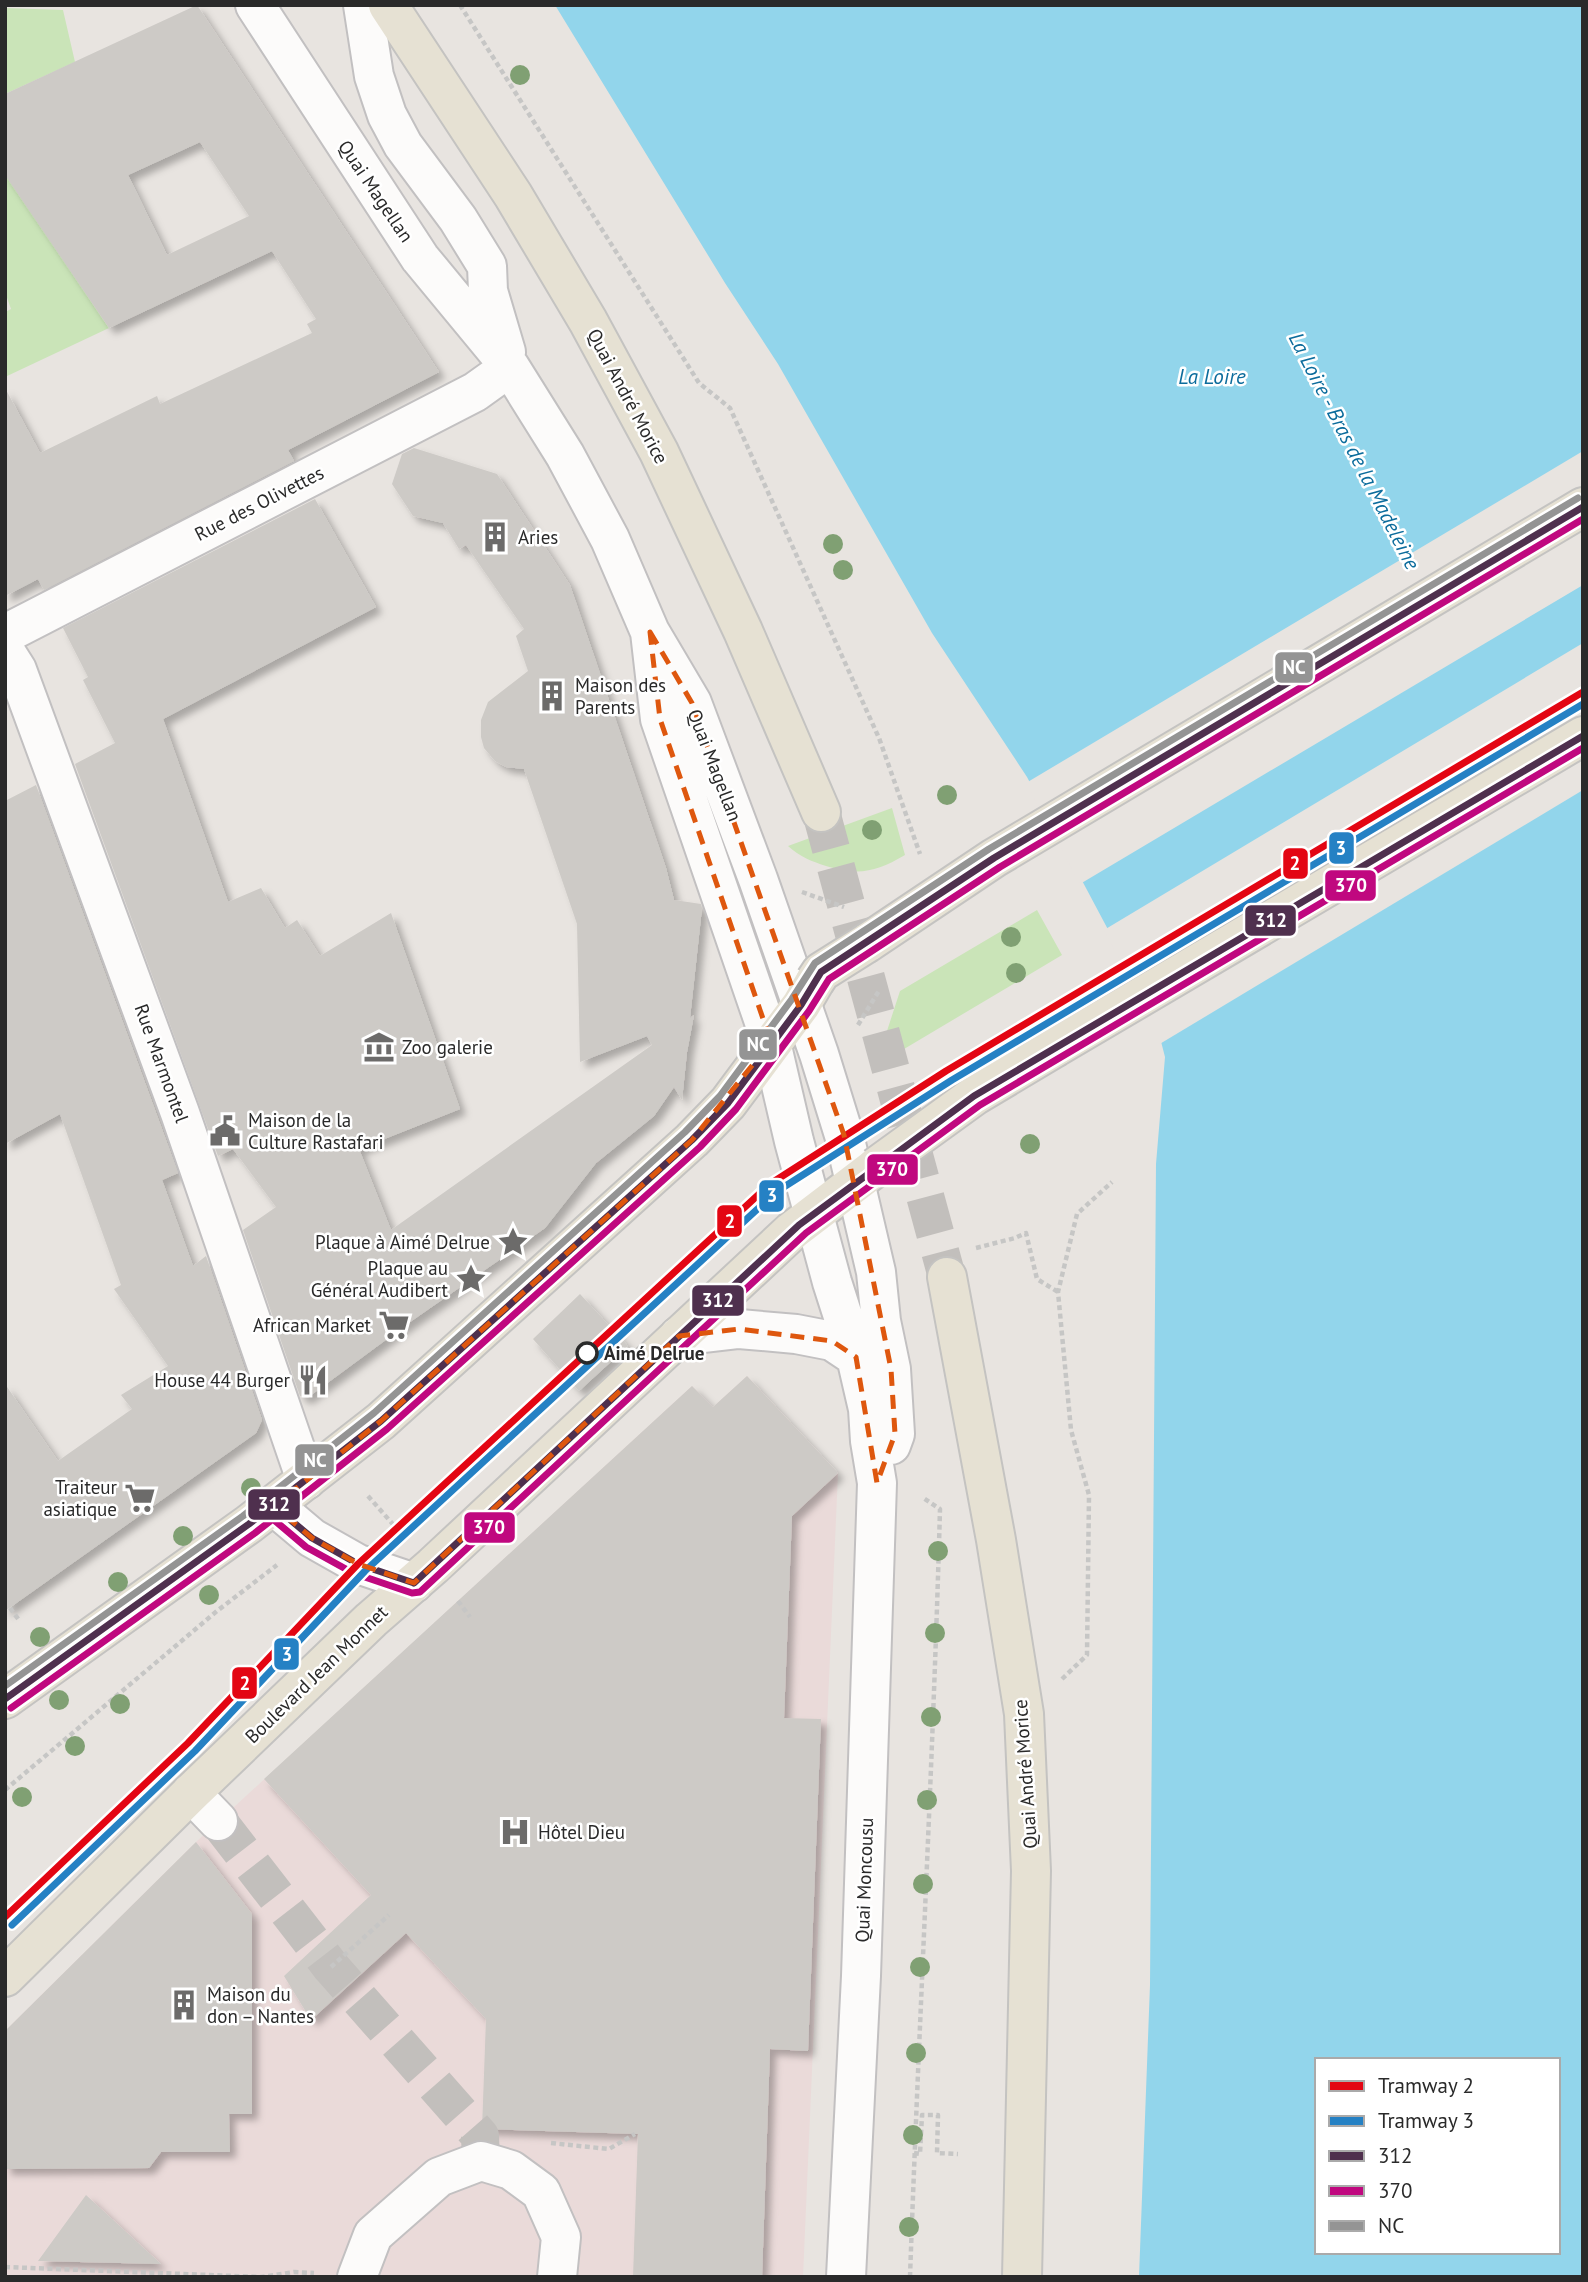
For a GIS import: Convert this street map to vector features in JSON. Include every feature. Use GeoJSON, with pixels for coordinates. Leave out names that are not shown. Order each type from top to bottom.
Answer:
{"type":"FeatureCollection","features":[{"type":"Feature","properties":{"kind":"main road","name":"Quai André Morice"},"geometry":{"type":"LineString","coordinates":[[388,5],[513,195],[588,321],[659,452],[743,631],[821,812]]}},
{"type":"Feature","properties":{"kind":"main road"},"geometry":{"type":"LineString","coordinates":[[5,1699],[274,1506],[381,1421],[692,1140],[728,1103],[821,972],[994,858],[1583,507]]}},
{"type":"Feature","properties":{"kind":"main road","name":"Boulevard Jean Monnet"},"geometry":{"type":"LineString","coordinates":[[5,1977],[371,1620],[792,1231],[974,1096],[1583,736]]}},
{"type":"Feature","properties":{"kind":"main road","name":"Quai André Morice"},"geometry":{"type":"LineString","coordinates":[[947,1277],[1024,1714],[1031,1871],[1022,2277]]}},
{"type":"Feature","properties":{"kind":"street","name":"Quai Magellan"},"geometry":{"type":"LineString","coordinates":[[255,5],[420,258],[510,367],[565,455],[610,539],[650,632],[692,702],[765,904],[808,993]]}},
{"type":"Feature","properties":{"kind":"street","name":"Quai Magellan"},"geometry":{"type":"LineString","coordinates":[[363,5],[374,76],[387,115],[404,145],[458,219],[487,266],[488,291],[510,367]]}},
{"type":"Feature","properties":{"kind":"street","name":"Rue des Olivettes"},"geometry":{"type":"LineString","coordinates":[[5,634],[475,392],[510,367]]}},
{"type":"Feature","properties":{"kind":"street","name":"Quai Magellan"},"geometry":{"type":"LineString","coordinates":[[650,632],[660,719],[771,1042]]}},
{"type":"Feature","properties":{"kind":"street","name":"Rue Marmontel"},"geometry":{"type":"LineString","coordinates":[[5,650],[21,683],[180,1113],[306,1480]]}},
{"type":"Feature","properties":{"kind":"street","name":"Quai Moncousu"},"geometry":{"type":"LineString","coordinates":[[808,993],[844,1135],[865,1175],[881,1321],[891,1368],[895,1434],[877,1483]]}},
{"type":"Feature","properties":{"kind":"street","name":"Quai Moncousu"},"geometry":{"type":"LineString","coordinates":[[771,1042],[793,1140],[832,1282],[856,1357],[868,1409],[877,1483],[862,1935],[846,2277]]}},
{"type":"Feature","properties":{"kind":"street"},"geometry":{"type":"LineString","coordinates":[[679,1336],[738,1329],[796,1334],[832,1341],[856,1357]]}},
{"type":"Feature","properties":{"kind":"street"},"geometry":{"type":"LineString","coordinates":[[274,1506],[312,1538],[358,1564],[414,1583]]}},
{"type":"Feature","properties":{"kind":"street"},"geometry":{"type":"LineString","coordinates":[[191,1793],[218,1821]]}},
{"type":"Feature","properties":{"kind":"street"},"geometry":{"type":"LineString","coordinates":[[357,2275],[373,2235],[439,2177],[481,2161],[511,2169],[541,2192],[561,2237],[556,2277]]}},
{"type":"Feature","properties":{"kind":"path"},"geometry":{"type":"LineString","coordinates":[[460,5],[699,383],[730,408],[879,738],[920,854]]}},
{"type":"Feature","properties":{"kind":"path"},"geometry":{"type":"LineString","coordinates":[[802,892],[850,909]]}},
{"type":"Feature","properties":{"kind":"path"},"geometry":{"type":"LineString","coordinates":[[858,1025],[882,986]]}},
{"type":"Feature","properties":{"kind":"path"},"geometry":{"type":"LineString","coordinates":[[1059,1682],[1087,1655],[1089,1495],[1071,1430],[1058,1292],[1077,1214],[1112,1182]]}},
{"type":"Feature","properties":{"kind":"path"},"geometry":{"type":"LineString","coordinates":[[1026,1233],[1037,1279],[1058,1292]]}},
{"type":"Feature","properties":{"kind":"path"},"geometry":{"type":"LineString","coordinates":[[368,1496],[402,1534]]}},
{"type":"Feature","properties":{"kind":"path"},"geometry":{"type":"LineString","coordinates":[[910,2277],[940,1509],[922,1497]]}},
{"type":"Feature","properties":{"kind":"path"},"geometry":{"type":"LineString","coordinates":[[5,1790],[217,1611],[284,1560]]}},
{"type":"Feature","properties":{"kind":"path"},"geometry":{"type":"LineString","coordinates":[[458,1594],[458,1601],[470,1617]]}},
{"type":"Feature","properties":{"kind":"path"},"geometry":{"type":"LineString","coordinates":[[10,1608],[19,1620]]}},
{"type":"Feature","properties":{"kind":"path"},"geometry":{"type":"LineString","coordinates":[[331,1967],[388,1914]]}},
{"type":"Feature","properties":{"kind":"path"},"geometry":{"type":"LineString","coordinates":[[914,2153],[920,2154],[922,2115],[938,2115],[937,2153],[958,2154]]}},
{"type":"Feature","properties":{"kind":"path"},"geometry":{"type":"LineString","coordinates":[[544,2143],[608,2149],[635,2134]]}},
{"type":"Feature","properties":{"kind":"path"},"geometry":{"type":"LineString","coordinates":[[5,2267],[261,2277],[294,2272],[357,2275]]}},
{"type":"Feature","properties":{"kind":"highlighted area"},"geometry":{"type":"Polygon","coordinates":[[[650,632],[692,703],[844,1135],[891,1369],[895,1434],[877,1483],[856,1357],[832,1341],[739,1329],[679,1336],[414,1583],[358,1564],[312,1538],[274,1506],[381,1421],[692,1140],[771,1042],[660,719],[650,632]]]}},
{"type":"Feature","properties":{"kind":"shaded area","name":"Hôtel Dieu"},"geometry":{"type":"Polygon","coordinates":[[[747,1376],[838,1473],[803,2277],[5,2277],[5,2031],[196,1842],[692,1386],[713,1407],[747,1376]]]}},
{"type":"Feature","properties":{"kind":"green space"},"geometry":{"type":"Polygon","coordinates":[[[5,8],[63,10],[75,62],[5,94],[5,8]]]}},
{"type":"Feature","properties":{"kind":"green space"},"geometry":{"type":"Polygon","coordinates":[[[5,173],[109,328],[5,377],[5,312],[11,309],[5,292],[5,173]]]}},
{"type":"Feature","properties":{"kind":"green space"},"geometry":{"type":"Polygon","coordinates":[[[892,808],[905,855],[876,869],[838,869],[806,858],[788,846],[892,808]]]}},
{"type":"Feature","properties":{"kind":"green space"},"geometry":{"type":"Polygon","coordinates":[[[1037,910],[1062,955],[894,1055],[886,1034],[900,991],[1037,910]]]}},
{"type":"Feature","properties":{"kind":"water","name":"La Loire"},"geometry":{"type":"Polygon","coordinates":[[[555,5],[1583,5],[1583,2277],[1139,2277],[1150,1985],[1156,1164],[1165,1057],[1155,1018],[1027,777],[932,633],[778,364],[725,283],[555,5]]]}},
{"type":"Feature","properties":{"kind":"pier"},"geometry":{"type":"Polygon","coordinates":[[[1583,451],[1583,585],[1080,884],[1026,783],[1583,451]]]}},
{"type":"Feature","properties":{"kind":"pier"},"geometry":{"type":"Polygon","coordinates":[[[1583,643],[1583,790],[1158,1045],[1152,1019],[1104,930],[1583,643]]]}},
{"type":"Feature","properties":{"kind":"building"},"geometry":{"type":"Polygon","coordinates":[[[197,5],[439,372],[288,450],[294,461],[44,590],[38,579],[5,596],[5,388],[40,453],[157,396],[160,404],[312,333],[307,324],[316,319],[272,251],[109,328],[5,175],[5,94],[197,5]],[[200,142],[128,175],[167,255],[249,216],[200,142]]]}},
{"type":"Feature","properties":{"kind":"building"},"geometry":{"type":"Polygon","coordinates":[[[414,448],[497,474],[570,585],[666,868],[674,900],[701,904],[690,1018],[694,1015],[682,1100],[674,1087],[654,1116],[596,1163],[545,1228],[307,1398],[300,1396],[243,1230],[276,1207],[233,1149],[218,1156],[75,764],[115,743],[83,680],[88,677],[63,628],[315,499],[376,607],[163,719],[228,902],[261,888],[285,928],[297,920],[320,956],[391,913],[460,1109],[359,1149],[391,1230],[652,1045],[647,1036],[580,1062],[577,924],[524,769],[506,767],[495,761],[484,748],[481,737],[481,720],[488,702],[528,671],[516,636],[524,629],[466,545],[459,549],[443,523],[413,516],[392,484],[402,454],[414,448]]]}},
{"type":"Feature","properties":{"kind":"building"},"geometry":{"type":"Polygon","coordinates":[[[36,785],[178,1173],[162,1180],[193,1266],[206,1256],[262,1420],[256,1433],[5,1611],[5,1384],[58,1461],[132,1409],[121,1395],[168,1366],[114,1289],[121,1285],[60,1114],[5,1144],[5,801],[36,785]]]}},
{"type":"Feature","properties":{"kind":"building"},"geometry":{"type":"Polygon","coordinates":[[[580,1294],[628,1346],[579,1391],[533,1339],[580,1294]]]}},
{"type":"Feature","properties":{"kind":"building"},"geometry":{"type":"Polygon","coordinates":[[[747,1376],[838,1473],[792,1516],[784,1718],[821,1719],[808,2051],[770,2049],[762,2277],[633,2277],[638,2134],[482,2129],[486,2019],[406,1933],[311,2020],[284,1976],[371,1895],[264,1779],[692,1386],[713,1407],[747,1376]]]}},
{"type":"Feature","properties":{"kind":"building","name":"Maison du don – Nantes"},"geometry":{"type":"Polygon","coordinates":[[[196,1842],[252,1914],[252,2114],[229,2114],[230,2152],[161,2152],[149,2168],[5,2169],[5,2031],[196,1842]]]}},
{"type":"Feature","properties":{"kind":"building"},"geometry":{"type":"Polygon","coordinates":[[[86,2195],[161,2264],[38,2261],[86,2195]]]}},
{"type":"Feature","properties":{"kind":"tunnel"},"geometry":{"type":"LineString","coordinates":[[821,812],[947,1277]]}},
{"type":"Feature","properties":{"kind":"tunnel"},"geometry":{"type":"LineString","coordinates":[[218,1821],[331,1967],[480,2136],[481,2161]]}},
{"type":"Feature","properties":{"kind":"tram line","name":"2"},"geometry":{"type":"LineString","coordinates":[[5,1917],[188,1743],[358,1564],[770,1184],[946,1071],[1583,692]]}},
{"type":"Feature","properties":{"kind":"tram line","name":"3"},"geometry":{"type":"LineString","coordinates":[[12,1925],[195,1751],[365,1571],[776,1192],[952,1080],[1583,704]]}},
{"type":"Feature","properties":{"kind":"transit line","name":"NC"},"geometry":{"type":"LineString","coordinates":[[5,1686],[243,1516],[374,1413],[685,1132],[720,1096],[792,999],[815,963],[989,849],[1578,498]]}},
{"type":"Feature","properties":{"kind":"transit line","name":"312"},"geometry":{"type":"LineString","coordinates":[[5,1699],[249,1524],[381,1421],[692,1140],[728,1103],[801,1005],[821,972],[994,858],[1583,507]]}},
{"type":"Feature","properties":{"kind":"transit line","name":"370"},"geometry":{"type":"LineString","coordinates":[[11,1708],[255,1533],[387,1429],[700,1147],[736,1109],[809,1011],[829,979],[1000,867],[1583,519]]}},
{"type":"Feature","properties":{"kind":"transit line","name":"312"},"geometry":{"type":"LineString","coordinates":[[414,1583],[799,1225],[974,1096],[1583,736]]}},
{"type":"Feature","properties":{"kind":"transit line","name":"370"},"geometry":{"type":"LineString","coordinates":[[267,1514],[306,1547],[353,1573],[412,1593],[420,1592],[806,1233],[980,1105],[1583,748]]}},
{"type":"Feature","properties":{"kind":"transit line","name":"312"},"geometry":{"type":"LineString","coordinates":[[274,1506],[312,1538],[358,1564],[414,1583]]}},
{"type":"Feature","properties":{"kind":"place","name":"Aries"},"geometry":{"type":"Point","coordinates":[495,537]}},
{"type":"Feature","properties":{"kind":"place","name":"Maison des Parents"},"geometry":{"type":"Point","coordinates":[552,696]}},
{"type":"Feature","properties":{"kind":"place","name":"Zoo galerie"},"geometry":{"type":"Point","coordinates":[379,1047]}},
{"type":"Feature","properties":{"kind":"place","name":"Maison de la Culture Rastafari"},"geometry":{"type":"Point","coordinates":[225,1131]}},
{"type":"Feature","properties":{"kind":"place","name":"Plaque à Aimé Delrue"},"geometry":{"type":"Point","coordinates":[513,1242]}},
{"type":"Feature","properties":{"kind":"place","name":"Plaque au Général Audibert"},"geometry":{"type":"Point","coordinates":[471,1279]}},
{"type":"Feature","properties":{"kind":"place","name":"African Market"},"geometry":{"type":"Point","coordinates":[394,1325]}},
{"type":"Feature","properties":{"kind":"place","name":"Aimé Delrue"},"geometry":{"type":"Point","coordinates":[587,1353]}},
{"type":"Feature","properties":{"kind":"place","name":"House 44 Burger"},"geometry":{"type":"Point","coordinates":[313,1380]}},
{"type":"Feature","properties":{"kind":"place","name":"Traiteur asiatique"},"geometry":{"type":"Point","coordinates":[140,1498]}},
{"type":"Feature","properties":{"kind":"place","name":"Hôtel Dieu"},"geometry":{"type":"Point","coordinates":[515,1832]}},
{"type":"Feature","properties":{"kind":"place","name":"Maison du don – Nantes"},"geometry":{"type":"Point","coordinates":[184,2005]}},
{"type":"Feature","properties":{"kind":"water label","name":"La Loire - Bras de la Madeleine"},"geometry":{"type":"Point","coordinates":[1354,451]}}]}
